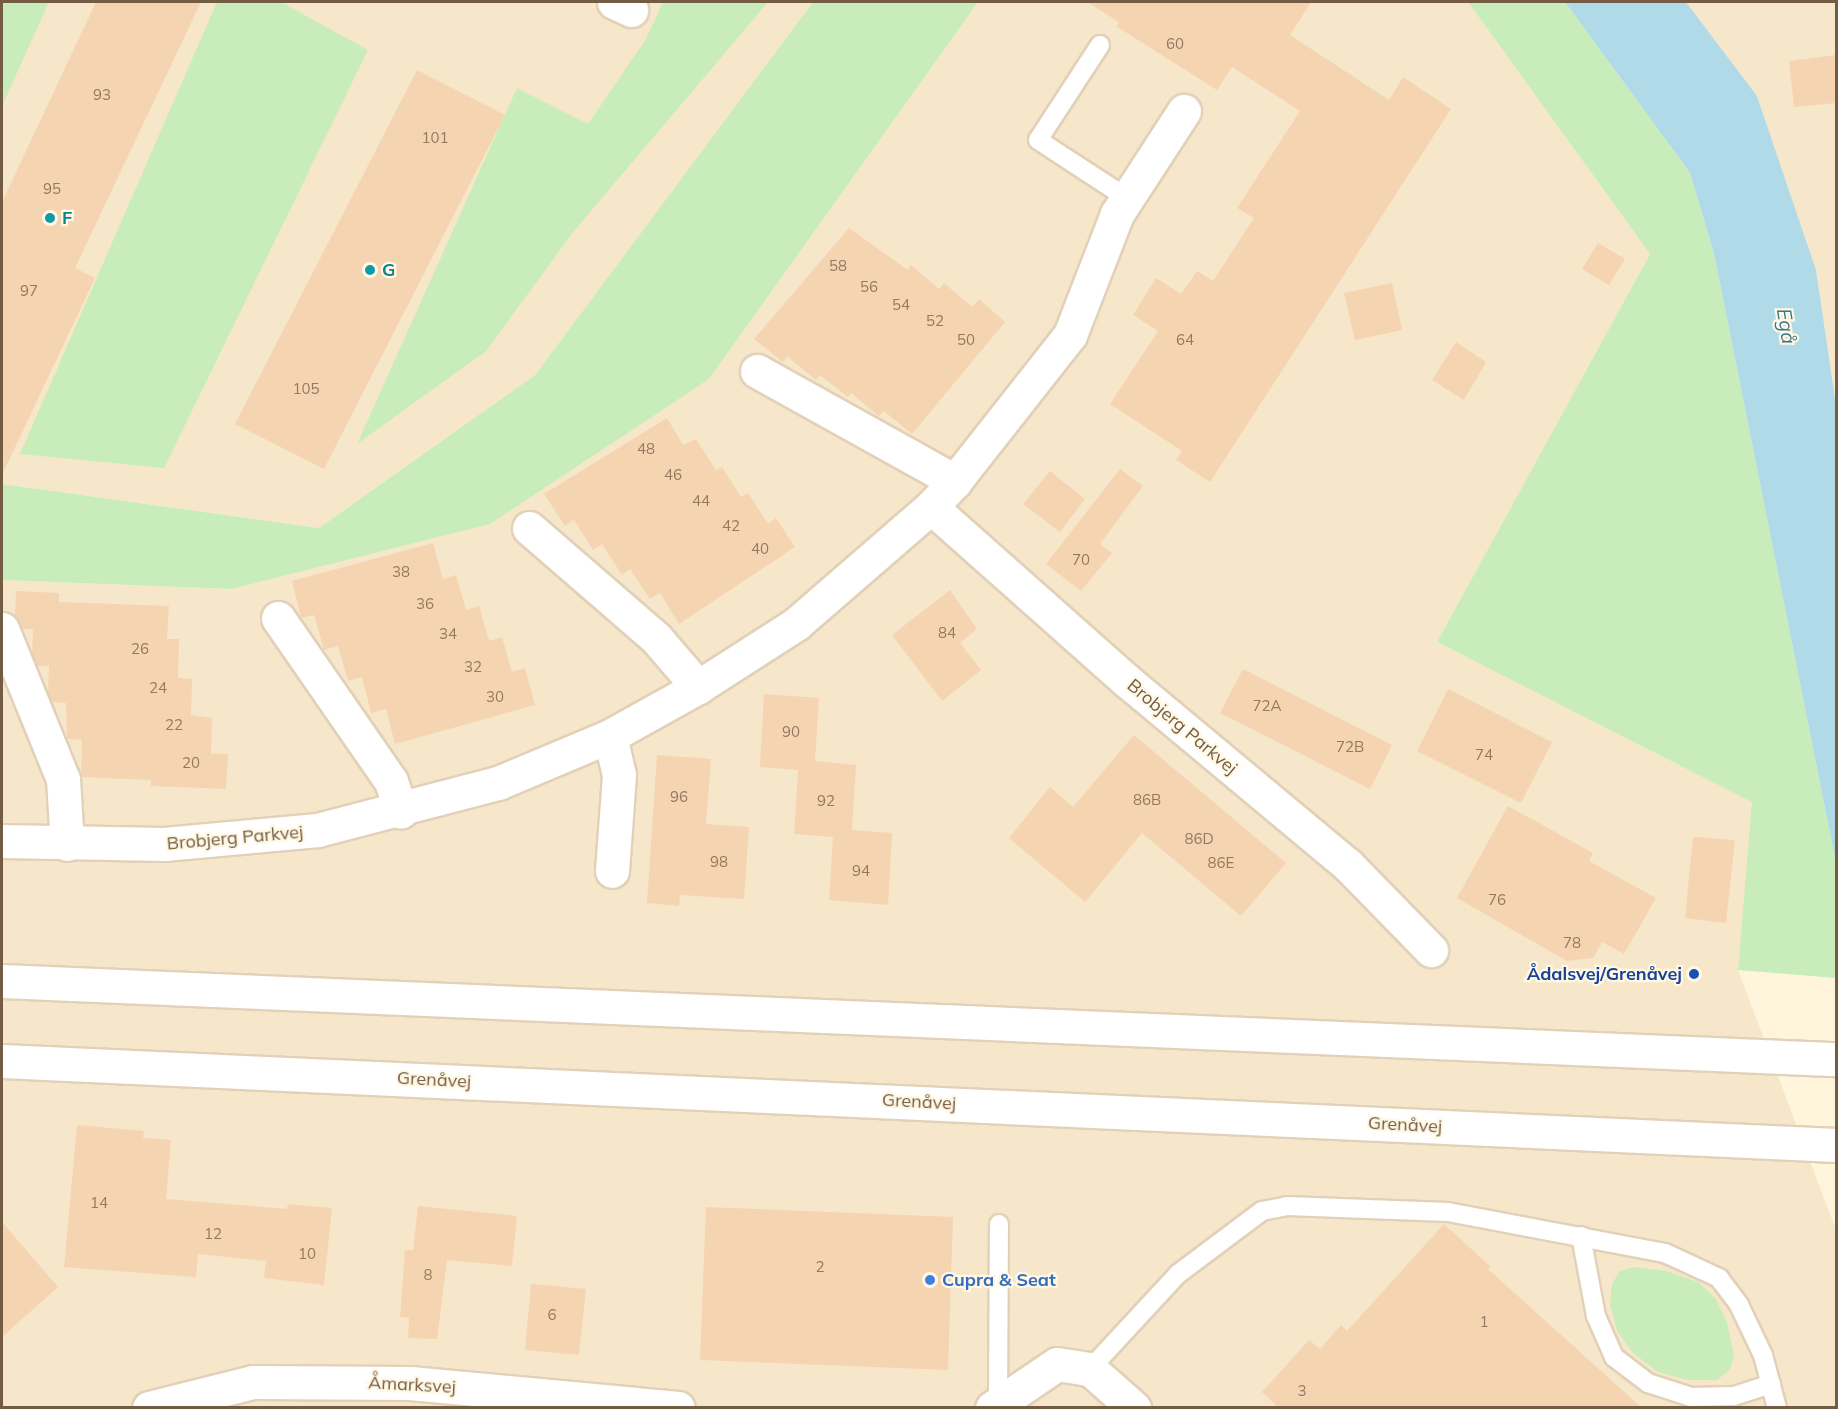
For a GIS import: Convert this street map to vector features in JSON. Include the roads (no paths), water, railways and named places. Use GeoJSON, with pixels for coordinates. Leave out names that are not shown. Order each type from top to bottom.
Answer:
{"type":"FeatureCollection","features":[{"type":"Feature","properties":{"kind":"street","name":"Brobjerg Parkvej"},"geometry":{"type":"LineString","coordinates":[[2,841],[164,844],[279,836],[401,811],[498,783],[610,736],[698,687],[796,624],[931,507],[955,481],[1070,335],[1117,214],[1184,111]]}},
{"type":"Feature","properties":{"kind":"street"},"geometry":{"type":"LineString","coordinates":[[757,371],[955,481]]}},
{"type":"Feature","properties":{"kind":"street","name":"Brobjerg Parkvej"},"geometry":{"type":"LineString","coordinates":[[931,507],[1127,681],[1348,866],[1431,950]]}},
{"type":"Feature","properties":{"kind":"street"},"geometry":{"type":"LineString","coordinates":[[529,528],[656,638],[698,687]]}},
{"type":"Feature","properties":{"kind":"street"},"geometry":{"type":"LineString","coordinates":[[278,618],[391,781],[401,811]]}},
{"type":"Feature","properties":{"kind":"street"},"geometry":{"type":"LineString","coordinates":[[2,629],[63,779],[67,844]]}},
{"type":"Feature","properties":{"kind":"street"},"geometry":{"type":"LineString","coordinates":[[610,736],[619,775],[612,872]]}},
{"type":"Feature","properties":{"kind":"street"},"geometry":{"type":"LineString","coordinates":[[2,981],[1836,1059]]}},
{"type":"Feature","properties":{"kind":"street","name":"Grenåvej"},"geometry":{"type":"LineString","coordinates":[[2,1061],[1836,1145]]}},
{"type":"Feature","properties":{"kind":"street"},"geometry":{"type":"LineString","coordinates":[[995,1406],[1057,1364],[1090,1368],[1134,1407]]}},
{"type":"Feature","properties":{"kind":"street","name":"Åmarksvej"},"geometry":{"type":"LineString","coordinates":[[149,1407],[253,1382],[286,1382],[410,1383],[678,1407]]}},
{"type":"Feature","properties":{"kind":"lane"},"geometry":{"type":"LineString","coordinates":[[1100,45],[1038,140],[1127,198]]}},
{"type":"Feature","properties":{"kind":"lane"},"geometry":{"type":"LineString","coordinates":[[1090,1368],[1178,1274],[1262,1211],[1287,1206],[1448,1212],[1665,1253],[1719,1278],[1739,1305],[1763,1355],[1777,1407]]}},
{"type":"Feature","properties":{"kind":"lane"},"geometry":{"type":"LineString","coordinates":[[995,1406],[999,1224]]}},
{"type":"Feature","properties":{"kind":"lane"},"geometry":{"type":"LineString","coordinates":[[1581,1236],[1596,1316],[1614,1357],[1648,1383],[1691,1397],[1734,1396],[1771,1384]]}},
{"type":"Feature","properties":{"kind":"water","name":"Egå"},"geometry":{"type":"Polygon","coordinates":[[[1565,2],[1686,2],[1757,96],[1816,270],[1836,405],[1836,863],[1714,254],[1690,173],[1565,2]]]}},
{"type":"Feature","properties":{"kind":"place","name":"F"},"geometry":{"type":"Point","coordinates":[50,218]}},
{"type":"Feature","properties":{"kind":"place","name":"G"},"geometry":{"type":"Point","coordinates":[370,270]}},
{"type":"Feature","properties":{"kind":"place","name":"Ådalsvej/Grenåvej"},"geometry":{"type":"Point","coordinates":[1694,974]}},
{"type":"Feature","properties":{"kind":"place","name":"Cupra & Seat"},"geometry":{"type":"Point","coordinates":[930,1280]}}]}
